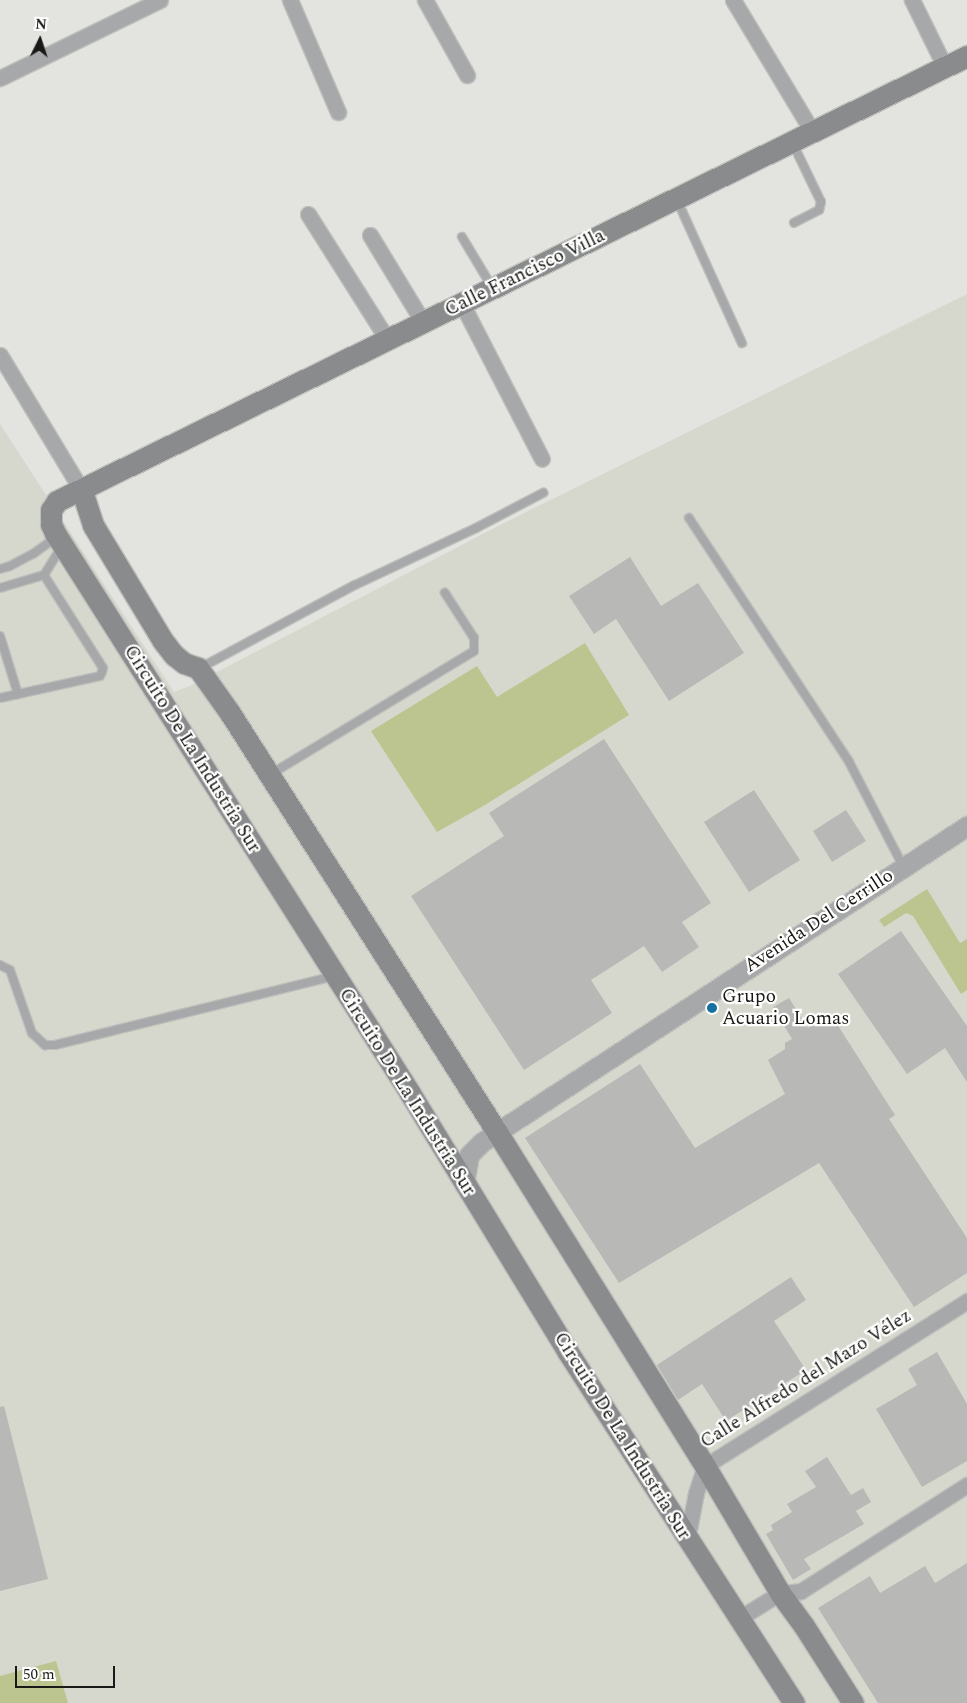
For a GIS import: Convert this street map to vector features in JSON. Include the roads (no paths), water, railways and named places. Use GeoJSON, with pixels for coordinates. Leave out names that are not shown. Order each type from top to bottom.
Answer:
{"type":"FeatureCollection","features":[{"type":"Feature","properties":{"kind":"main road","name":"Calle Francisco Villa"},"geometry":{"type":"LineString","coordinates":[[82,490],[387,339],[677,200],[812,131],[967,56]]}},
{"type":"Feature","properties":{"kind":"main road","name":"Circuito De La Industria Sur"},"geometry":{"type":"LineString","coordinates":[[82,490],[57,501],[50,510],[51,524],[60,540],[410,1093],[464,1184],[687,1540],[741,1617],[794,1703]]}},
{"type":"Feature","properties":{"kind":"main road"},"geometry":{"type":"LineString","coordinates":[[82,490],[94,526],[163,640],[174,655],[184,663],[198,668],[269,775],[497,1132],[705,1466],[780,1593],[804,1626],[853,1703]]}},
{"type":"Feature","properties":{"kind":"street"},"geometry":{"type":"LineString","coordinates":[[0,78],[160,0]]}},
{"type":"Feature","properties":{"kind":"street"},"geometry":{"type":"LineString","coordinates":[[290,0],[338,112]]}},
{"type":"Feature","properties":{"kind":"street"},"geometry":{"type":"LineString","coordinates":[[426,0],[467,75]]}},
{"type":"Feature","properties":{"kind":"street"},"geometry":{"type":"LineString","coordinates":[[733,0],[812,131]]}},
{"type":"Feature","properties":{"kind":"street"},"geometry":{"type":"LineString","coordinates":[[912,0],[944,67]]}},
{"type":"Feature","properties":{"kind":"street"},"geometry":{"type":"LineString","coordinates":[[308,214],[387,339]]}},
{"type":"Feature","properties":{"kind":"street"},"geometry":{"type":"LineString","coordinates":[[370,235],[423,322]]}},
{"type":"Feature","properties":{"kind":"street"},"geometry":{"type":"LineString","coordinates":[[462,304],[542,459]]}},
{"type":"Feature","properties":{"kind":"street"},"geometry":{"type":"LineString","coordinates":[[0,356],[82,490]]}},
{"type":"Feature","properties":{"kind":"street","name":"Avenida Del Cerrillo"},"geometry":{"type":"LineString","coordinates":[[464,1184],[469,1155],[497,1132],[967,826]]}},
{"type":"Feature","properties":{"kind":"street","name":"Calle Alfredo del Mazo Vélez"},"geometry":{"type":"LineString","coordinates":[[687,1540],[696,1492],[705,1466],[967,1301]]}},
{"type":"Feature","properties":{"kind":"street"},"geometry":{"type":"LineString","coordinates":[[741,1617],[780,1593],[801,1590],[967,1485]]}},
{"type":"Feature","properties":{"kind":"lane"},"geometry":{"type":"LineString","coordinates":[[792,142],[821,202],[819,210],[794,223]]}},
{"type":"Feature","properties":{"kind":"lane"},"geometry":{"type":"LineString","coordinates":[[677,200],[742,343]]}},
{"type":"Feature","properties":{"kind":"lane"},"geometry":{"type":"LineString","coordinates":[[462,237],[493,288]]}},
{"type":"Feature","properties":{"kind":"lane"},"geometry":{"type":"LineString","coordinates":[[198,668],[355,585],[476,528],[543,493]]}},
{"type":"Feature","properties":{"kind":"lane"},"geometry":{"type":"LineString","coordinates":[[689,518],[848,760],[903,866]]}},
{"type":"Feature","properties":{"kind":"lane"},"geometry":{"type":"LineString","coordinates":[[0,569],[60,540]]}},
{"type":"Feature","properties":{"kind":"lane"},"geometry":{"type":"LineString","coordinates":[[0,588],[44,575],[60,540]]}},
{"type":"Feature","properties":{"kind":"lane"},"geometry":{"type":"LineString","coordinates":[[0,698],[100,676],[102,672],[103,668],[44,575]]}},
{"type":"Feature","properties":{"kind":"lane"},"geometry":{"type":"LineString","coordinates":[[269,775],[474,650],[474,638],[444,594]]}},
{"type":"Feature","properties":{"kind":"lane"},"geometry":{"type":"LineString","coordinates":[[0,636],[18,694]]}},
{"type":"Feature","properties":{"kind":"lane"},"geometry":{"type":"LineString","coordinates":[[0,965],[10,970],[32,1033],[45,1045],[55,1045],[335,975]]}},
{"type":"Feature","properties":{"kind":"place","name":"Grupo Acuario Lomas"},"geometry":{"type":"Point","coordinates":[712,1008]}}]}
